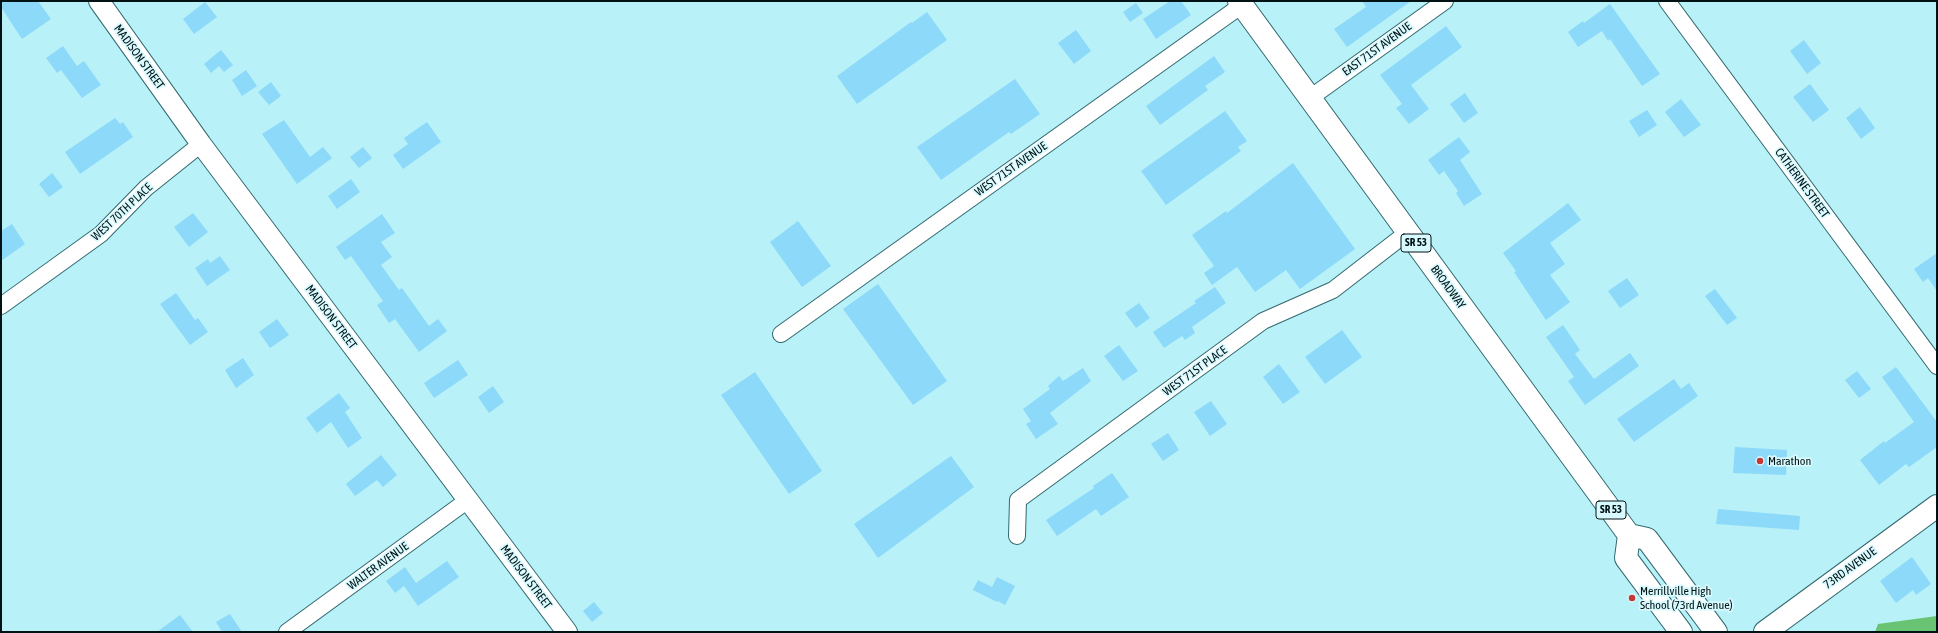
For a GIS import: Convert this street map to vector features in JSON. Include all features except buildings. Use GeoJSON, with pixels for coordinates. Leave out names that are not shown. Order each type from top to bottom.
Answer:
{"type":"FeatureCollection","features":[{"type":"Feature","properties":{"kind":"main road","name":"BROADWAY"},"geometry":{"type":"LineString","coordinates":[[1240,3],[1629,535]]}},
{"type":"Feature","properties":{"kind":"main road","name":"73RD AVENUE"},"geometry":{"type":"LineString","coordinates":[[1765,632],[1937,506]]}},
{"type":"Feature","properties":{"kind":"main road","name":"SR 53"},"geometry":{"type":"LineString","coordinates":[[1681,632],[1626,558],[1629,535],[1648,539],[1716,632]]}},
{"type":"Feature","properties":{"kind":"street","name":"MADISON STREET"},"geometry":{"type":"LineString","coordinates":[[99,1],[202,144],[567,632]]}},
{"type":"Feature","properties":{"kind":"street","name":"EAST 71ST AVENUE"},"geometry":{"type":"LineString","coordinates":[[1310,98],[1445,1]]}},
{"type":"Feature","properties":{"kind":"street","name":"CATHERINE STREET"},"geometry":{"type":"LineString","coordinates":[[1667,1],[1937,366]]}},
{"type":"Feature","properties":{"kind":"street","name":"WEST 71ST AVENUE"},"geometry":{"type":"LineString","coordinates":[[781,334],[1240,3]]}},
{"type":"Feature","properties":{"kind":"street","name":"WEST 70TH PLACE"},"geometry":{"type":"LineString","coordinates":[[1,306],[102,234],[146,188],[202,144]]}},
{"type":"Feature","properties":{"kind":"street","name":"WEST 71ST PLACE"},"geometry":{"type":"LineString","coordinates":[[1017,536],[1018,500],[1263,321],[1332,290],[1408,232]]}},
{"type":"Feature","properties":{"kind":"street","name":"WALTER AVENUE"},"geometry":{"type":"LineString","coordinates":[[287,632],[468,500]]}},
{"type":"Feature","properties":{"kind":"green space"},"geometry":{"type":"Polygon","coordinates":[[[1937,616],[1937,632],[1875,632],[1878,624],[1937,616]]]}},
{"type":"Feature","properties":{"kind":"place","name":"Marathon"},"geometry":{"type":"Point","coordinates":[1760,461]}},
{"type":"Feature","properties":{"kind":"place","name":"Merrillville High School (73rd Avenue)"},"geometry":{"type":"Point","coordinates":[1632,598]}}]}
